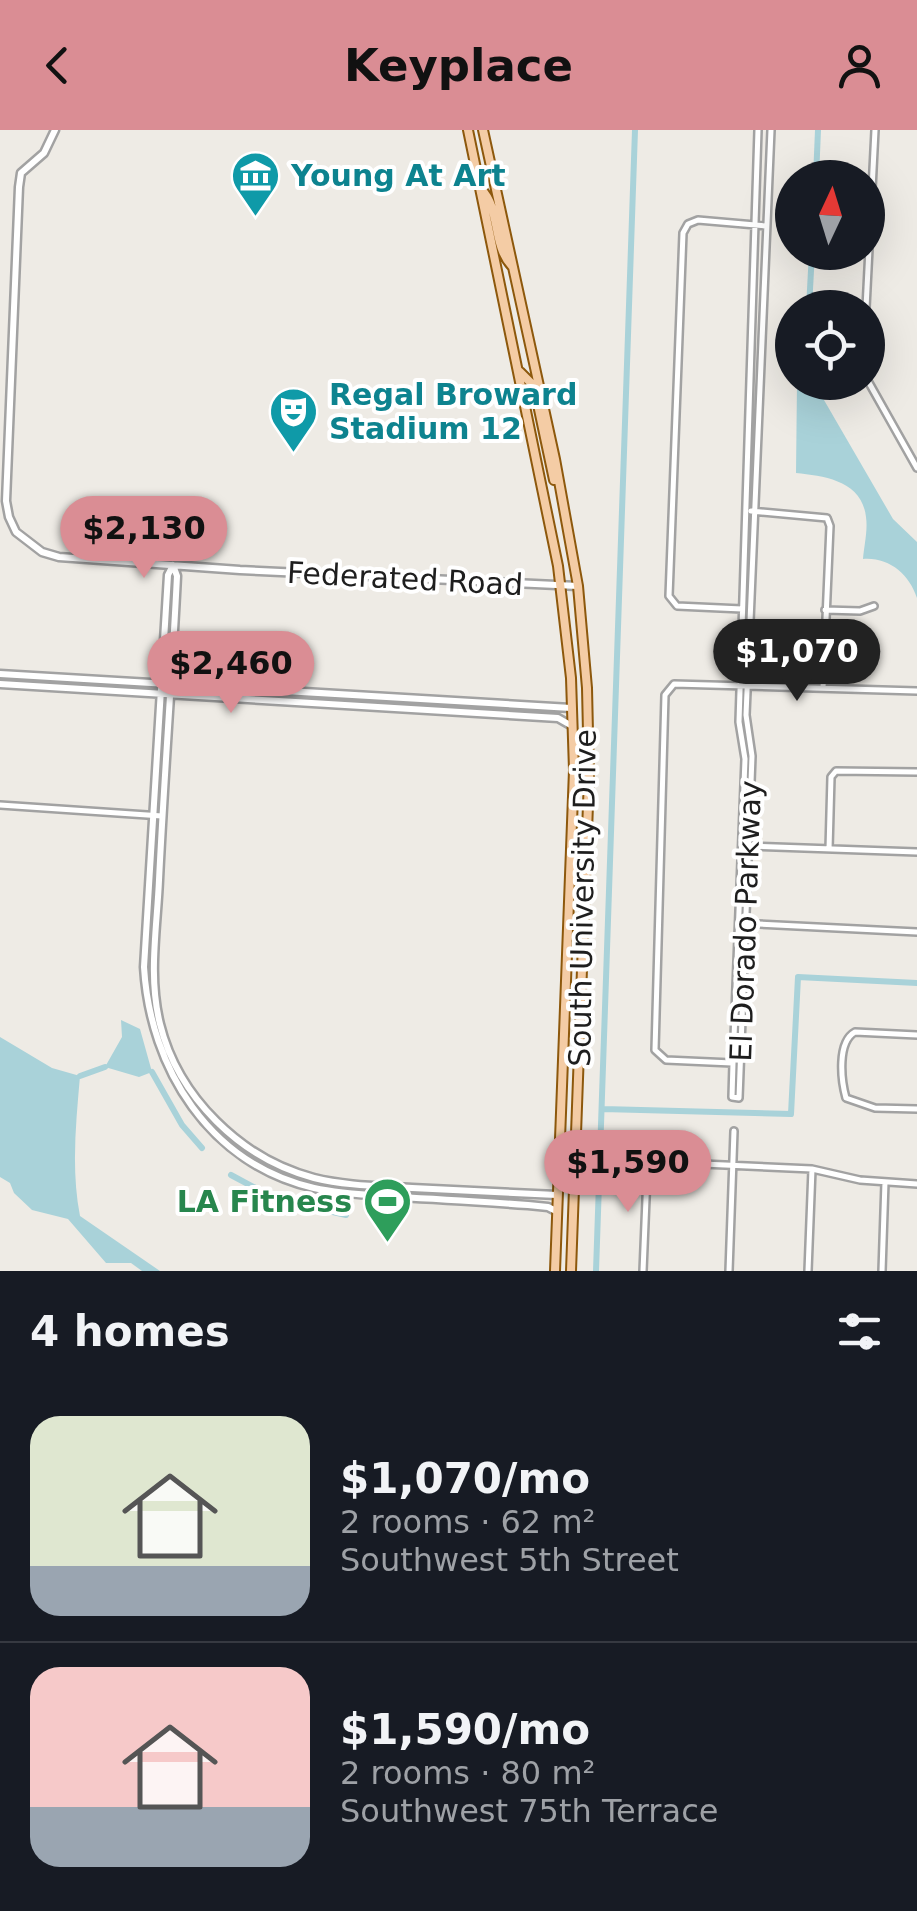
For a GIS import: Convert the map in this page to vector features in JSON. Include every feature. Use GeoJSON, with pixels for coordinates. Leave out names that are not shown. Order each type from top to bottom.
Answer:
{"type":"FeatureCollection","features":[{"type":"Feature","properties":{"kind":"main road"},"geometry":{"type":"LineString","coordinates":[[468,130],[519,372],[534,386],[556,488],[562,498]]}},
{"type":"Feature","properties":{"kind":"main road"},"geometry":{"type":"LineString","coordinates":[[483,130],[562,498]]}},
{"type":"Feature","properties":{"kind":"main road"},"geometry":{"type":"LineString","coordinates":[[480,189],[488,196],[501,255],[514,268]]}},
{"type":"Feature","properties":{"kind":"main road","name":"South University Drive"},"geometry":{"type":"LineString","coordinates":[[519,372],[561,586],[572,708],[574,786],[555,1271]]}},
{"type":"Feature","properties":{"kind":"main road","name":"South University Drive"},"geometry":{"type":"LineString","coordinates":[[562,498],[578,586],[590,777],[571,1271]]}},
{"type":"Feature","properties":{"kind":"main road"},"geometry":{"type":"LineString","coordinates":[[572,708],[588,729]]}},
{"type":"Feature","properties":{"kind":"main road"},"geometry":{"type":"LineString","coordinates":[[557,1196],[573,1215]]}},
{"type":"Feature","properties":{"kind":"street","name":"Federated Road"},"geometry":{"type":"LineString","coordinates":[[56,130],[44,153],[21,173],[6,501],[8,517],[16,532],[42,552],[59,557],[578,586]]}},
{"type":"Feature","properties":{"kind":"street","name":"El Dorado Parkway"},"geometry":{"type":"LineString","coordinates":[[751,511],[758,130]]}},
{"type":"Feature","properties":{"kind":"street","name":"El Dorado Parkway"},"geometry":{"type":"LineString","coordinates":[[736,1097],[752,756],[744,685],[771,130]]}},
{"type":"Feature","properties":{"kind":"street"},"geometry":{"type":"LineString","coordinates":[[867,290],[875,130]]}},
{"type":"Feature","properties":{"kind":"street"},"geometry":{"type":"LineString","coordinates":[[747,609],[684,607],[672,604],[669,596],[683,233],[688,224],[698,220],[766,226]]}},
{"type":"Feature","properties":{"kind":"street"},"geometry":{"type":"LineString","coordinates":[[0,380],[11,386]]}},
{"type":"Feature","properties":{"kind":"street"},"geometry":{"type":"LineString","coordinates":[[0,390],[11,386]]}},
{"type":"Feature","properties":{"kind":"street"},"geometry":{"type":"LineString","coordinates":[[878,400],[917,468]]}},
{"type":"Feature","properties":{"kind":"street"},"geometry":{"type":"LineString","coordinates":[[751,511],[827,518],[830,526],[823,688]]}},
{"type":"Feature","properties":{"kind":"street"},"geometry":{"type":"LineString","coordinates":[[173,565],[177,576],[144,968],[149,1012],[167,1066],[190,1105],[236,1152],[266,1171],[313,1188],[546,1206],[556,1212]]}},
{"type":"Feature","properties":{"kind":"street"},"geometry":{"type":"LineString","coordinates":[[826,610],[860,611],[874,606]]}},
{"type":"Feature","properties":{"kind":"street"},"geometry":{"type":"LineString","coordinates":[[0,674],[572,708]]}},
{"type":"Feature","properties":{"kind":"street"},"geometry":{"type":"LineString","coordinates":[[0,684],[556,718],[572,726]]}},
{"type":"Feature","properties":{"kind":"street"},"geometry":{"type":"LineString","coordinates":[[736,1063],[666,1060],[655,1050],[664,715],[668,688],[674,684],[917,691]]}},
{"type":"Feature","properties":{"kind":"street"},"geometry":{"type":"LineString","coordinates":[[829,849],[832,777],[836,771],[917,772]]}},
{"type":"Feature","properties":{"kind":"street"},"geometry":{"type":"LineString","coordinates":[[0,805],[158,816]]}},
{"type":"Feature","properties":{"kind":"street"},"geometry":{"type":"LineString","coordinates":[[158,816],[154,962],[160,1026],[180,1073],[198,1100],[238,1142],[270,1162],[341,1183],[557,1196]]}},
{"type":"Feature","properties":{"kind":"street"},"geometry":{"type":"LineString","coordinates":[[746,845],[917,852]]}},
{"type":"Feature","properties":{"kind":"street"},"geometry":{"type":"LineString","coordinates":[[742,924],[917,932]]}},
{"type":"Feature","properties":{"kind":"street"},"geometry":{"type":"LineString","coordinates":[[146,933],[155,950]]}},
{"type":"Feature","properties":{"kind":"street"},"geometry":{"type":"LineString","coordinates":[[146,944],[154,962]]}},
{"type":"Feature","properties":{"kind":"street"},"geometry":{"type":"LineString","coordinates":[[917,1035],[855,1032],[848,1036],[844,1043],[843,1087],[846,1098],[875,1108],[917,1110]]}},
{"type":"Feature","properties":{"kind":"street"},"geometry":{"type":"LineString","coordinates":[[729,1271],[734,1131]]}},
{"type":"Feature","properties":{"kind":"street"},"geometry":{"type":"LineString","coordinates":[[643,1271],[650,1166],[658,1162],[812,1168],[917,1184]]}},
{"type":"Feature","properties":{"kind":"street"},"geometry":{"type":"LineString","coordinates":[[808,1271],[812,1168]]}},
{"type":"Feature","properties":{"kind":"street"},"geometry":{"type":"LineString","coordinates":[[882,1271],[885,1182]]}},
{"type":"Feature","properties":{"kind":"water"},"geometry":{"type":"Polygon","coordinates":[[[797,400],[824,400],[893,519],[917,542],[917,598],[897,569],[881,561],[863,559],[866,522],[857,495],[830,479],[796,473],[797,400]]]}},
{"type":"Feature","properties":{"kind":"water"},"geometry":{"type":"Polygon","coordinates":[[[121,1020],[140,1029],[152,1072],[139,1077],[105,1067],[122,1037],[121,1020]]]}},
{"type":"Feature","properties":{"kind":"water"},"geometry":{"type":"Polygon","coordinates":[[[0,1037],[52,1068],[80,1076],[75,1164],[80,1216],[160,1271],[142,1271],[131,1263],[106,1263],[68,1219],[32,1210],[14,1193],[10,1183],[0,1177],[0,1037]]]}},
{"type":"Feature","properties":{"kind":"waterway"},"geometry":{"type":"LineString","coordinates":[[596,1271],[635,130]]}},
{"type":"Feature","properties":{"kind":"waterway"},"geometry":{"type":"LineString","coordinates":[[817,160],[818,130]]}},
{"type":"Feature","properties":{"kind":"waterway"},"geometry":{"type":"LineString","coordinates":[[810,290],[811,270]]}},
{"type":"Feature","properties":{"kind":"waterway"},"geometry":{"type":"LineString","coordinates":[[603,1109],[791,1114],[798,977],[917,983]]}},
{"type":"Feature","properties":{"kind":"waterway"},"geometry":{"type":"LineString","coordinates":[[80,1076],[105,1067]]}},
{"type":"Feature","properties":{"kind":"waterway"},"geometry":{"type":"LineString","coordinates":[[152,1072],[182,1125],[202,1148]]}},
{"type":"Feature","properties":{"kind":"waterway"},"geometry":{"type":"LineString","coordinates":[[231,1175],[276,1199],[346,1215]]}},
{"type":"Feature","properties":{"kind":"place","name":"Young At Art"},"geometry":{"type":"Point","coordinates":[256,218]}},
{"type":"Feature","properties":{"kind":"place","name":"Regal Broward Stadium 12"},"geometry":{"type":"Point","coordinates":[294,454]}},
{"type":"Feature","properties":{"kind":"place","name":"LA Fitness"},"geometry":{"type":"Point","coordinates":[387,1244]}}]}
